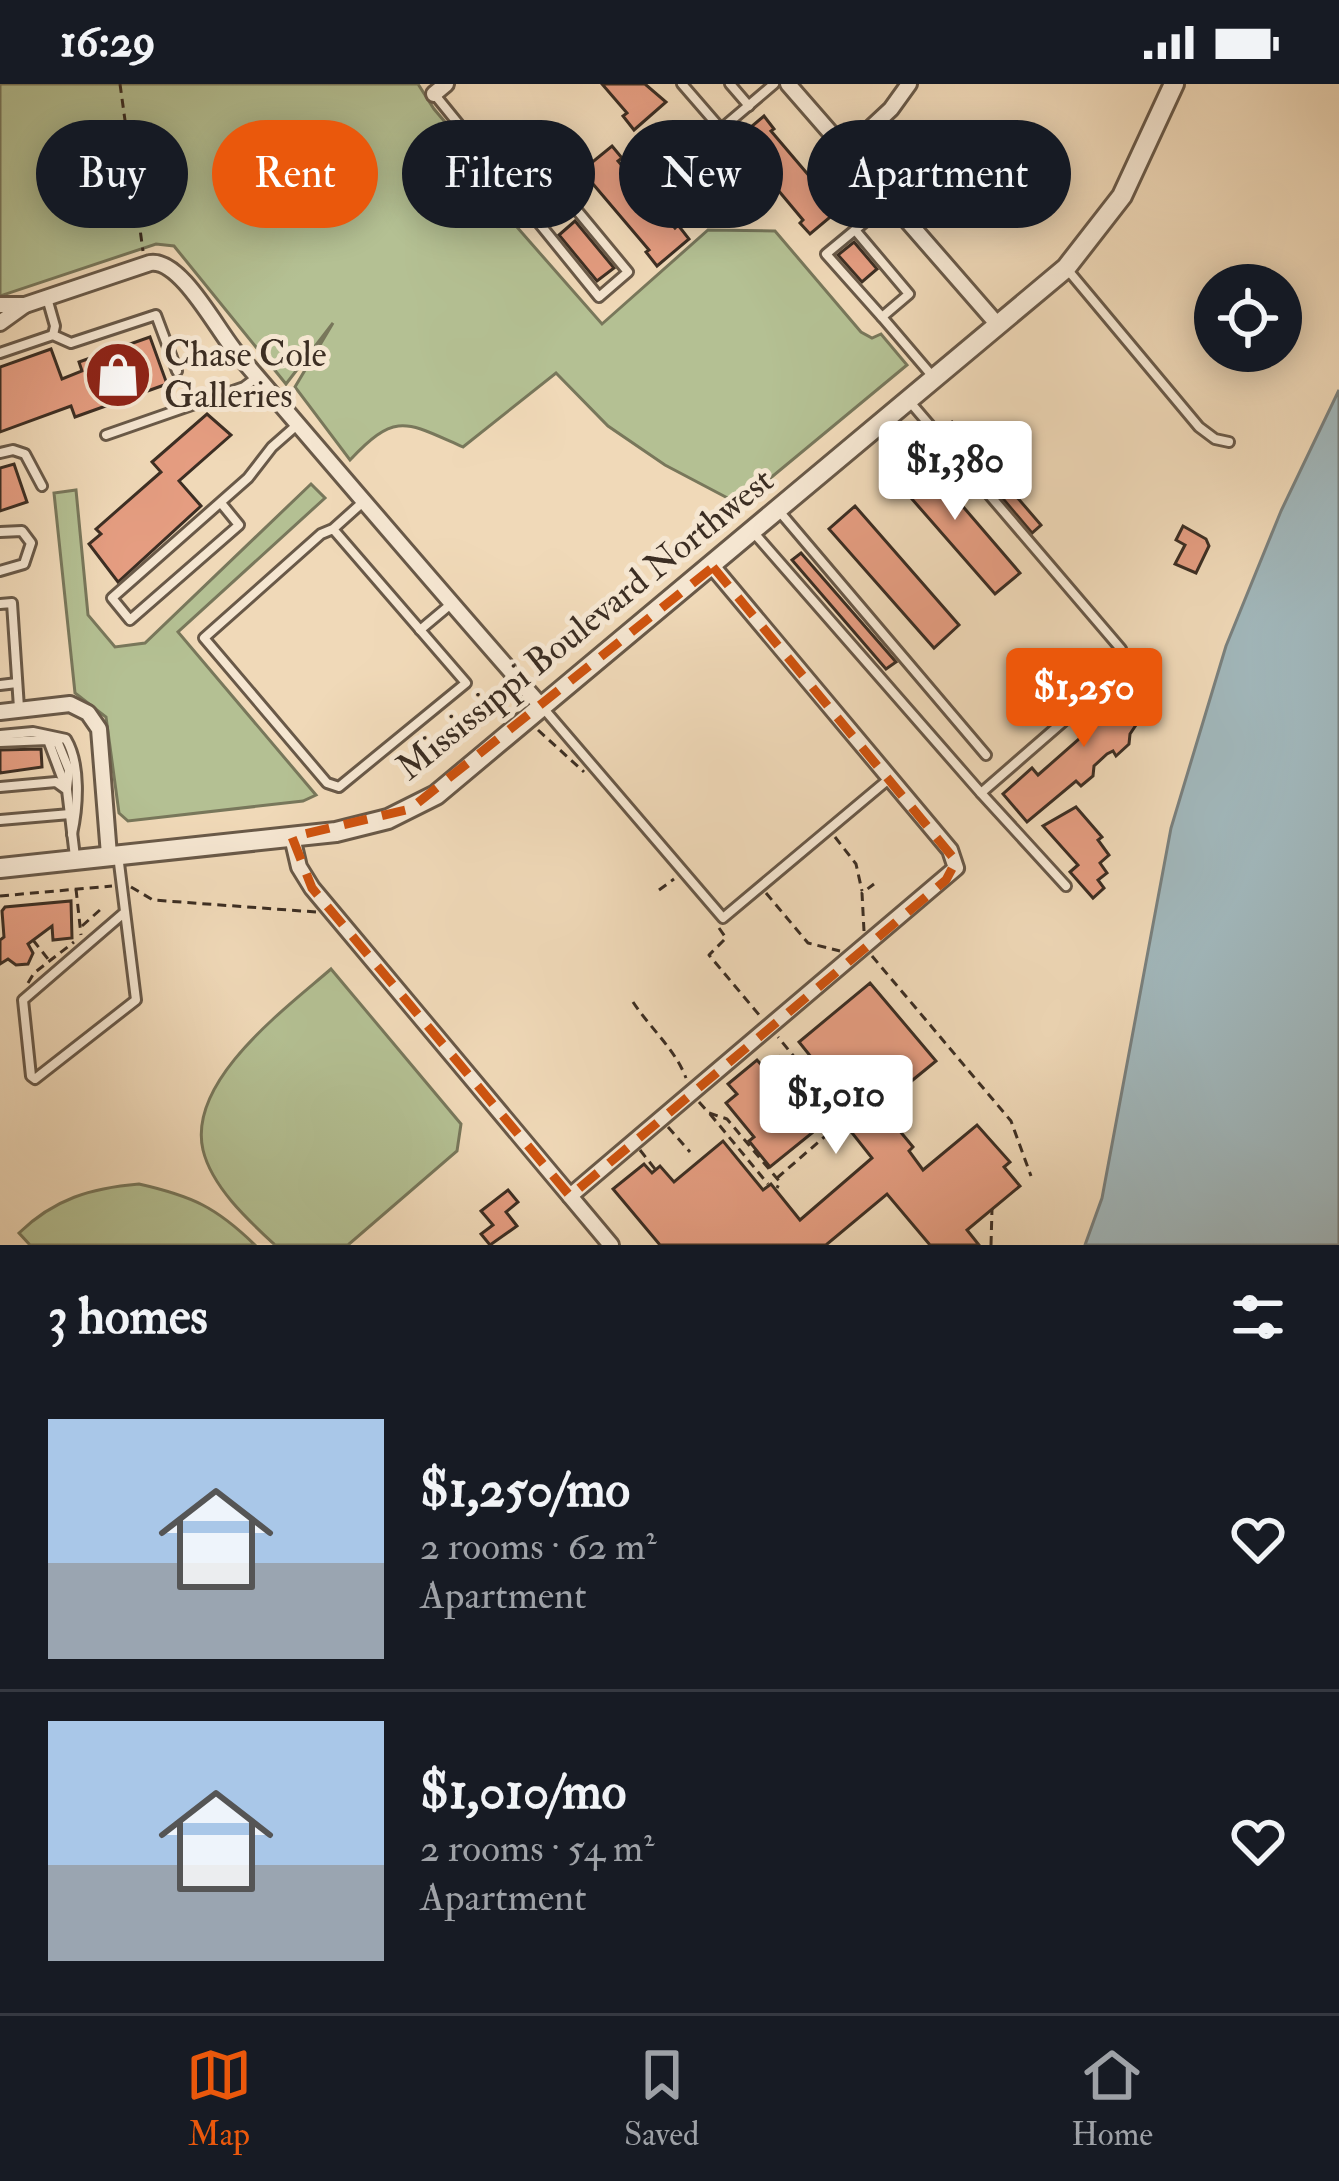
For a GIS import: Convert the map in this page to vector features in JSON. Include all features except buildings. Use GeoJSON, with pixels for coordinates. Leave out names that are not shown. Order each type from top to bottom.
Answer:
{"type":"FeatureCollection","features":[{"type":"Feature","properties":{"kind":"street"},"geometry":{"type":"LineString","coordinates":[[788,84],[819,120]]}},
{"type":"Feature","properties":{"kind":"street"},"geometry":{"type":"LineString","coordinates":[[879,120],[909,84]]}},
{"type":"Feature","properties":{"kind":"street","name":"Mississippi Boulevard Northwest"},"geometry":{"type":"LineString","coordinates":[[0,868],[365,826],[410,809],[450,785],[1066,268],[1122,196],[1174,84]]}},
{"type":"Feature","properties":{"kind":"street"},"geometry":{"type":"LineString","coordinates":[[914,228],[998,325]]}},
{"type":"Feature","properties":{"kind":"street"},"geometry":{"type":"LineString","coordinates":[[0,305],[25,305],[159,261],[184,278],[220,333],[543,707]]}},
{"type":"Feature","properties":{"kind":"street"},"geometry":{"type":"LineString","coordinates":[[0,323],[25,305]]}},
{"type":"Feature","properties":{"kind":"street"},"geometry":{"type":"LineString","coordinates":[[570,1196],[773,1031],[956,868],[954,855],[712,567]]}},
{"type":"Feature","properties":{"kind":"street"},"geometry":{"type":"LineString","coordinates":[[0,712],[70,704],[94,721],[99,729],[114,854]]}},
{"type":"Feature","properties":{"kind":"street"},"geometry":{"type":"LineString","coordinates":[[292,837],[299,867],[327,905],[611,1245]]}},
{"type":"Feature","properties":{"kind":"lane"},"geometry":{"type":"LineString","coordinates":[[682,84],[721,129],[774,84]]}},
{"type":"Feature","properties":{"kind":"lane"},"geometry":{"type":"LineString","coordinates":[[730,84],[748,106]]}},
{"type":"Feature","properties":{"kind":"lane"},"geometry":{"type":"LineString","coordinates":[[440,89],[463,120]]}},
{"type":"Feature","properties":{"kind":"lane"},"geometry":{"type":"LineString","coordinates":[[503,175],[561,191],[628,272],[599,297],[503,175]]}},
{"type":"Feature","properties":{"kind":"lane"},"geometry":{"type":"LineString","coordinates":[[857,228],[826,254],[935,379]]}},
{"type":"Feature","properties":{"kind":"lane"},"geometry":{"type":"LineString","coordinates":[[855,230],[909,294],[882,317]]}},
{"type":"Feature","properties":{"kind":"lane"},"geometry":{"type":"LineString","coordinates":[[1066,268],[1199,427],[1229,442]]}},
{"type":"Feature","properties":{"kind":"lane"},"geometry":{"type":"LineString","coordinates":[[47,298],[53,335]]}},
{"type":"Feature","properties":{"kind":"lane"},"geometry":{"type":"LineString","coordinates":[[0,353],[53,335],[71,343],[156,315],[177,371]]}},
{"type":"Feature","properties":{"kind":"lane"},"geometry":{"type":"LineString","coordinates":[[106,434],[244,387],[258,377]]}},
{"type":"Feature","properties":{"kind":"lane"},"geometry":{"type":"LineString","coordinates":[[909,400],[1121,649]]}},
{"type":"Feature","properties":{"kind":"lane"},"geometry":{"type":"LineString","coordinates":[[221,503],[239,525],[130,620],[112,598],[221,503],[298,424]]}},
{"type":"Feature","properties":{"kind":"lane"},"geometry":{"type":"LineString","coordinates":[[0,453],[25,454],[42,486]]}},
{"type":"Feature","properties":{"kind":"lane"},"geometry":{"type":"LineString","coordinates":[[333,529],[466,682],[339,787],[327,783],[204,638],[364,501]]}},
{"type":"Feature","properties":{"kind":"lane"},"geometry":{"type":"LineString","coordinates":[[778,510],[986,755]]}},
{"type":"Feature","properties":{"kind":"lane"},"geometry":{"type":"LineString","coordinates":[[0,532],[22,531],[31,543],[24,564],[0,571]]}},
{"type":"Feature","properties":{"kind":"lane"},"geometry":{"type":"LineString","coordinates":[[753,532],[1066,886]]}},
{"type":"Feature","properties":{"kind":"lane"},"geometry":{"type":"LineString","coordinates":[[0,604],[12,603],[19,710]]}},
{"type":"Feature","properties":{"kind":"lane"},"geometry":{"type":"LineString","coordinates":[[420,630],[452,603]]}},
{"type":"Feature","properties":{"kind":"lane"},"geometry":{"type":"LineString","coordinates":[[0,655],[15,653]]}},
{"type":"Feature","properties":{"kind":"lane"},"geometry":{"type":"LineString","coordinates":[[981,794],[1133,661]]}},
{"type":"Feature","properties":{"kind":"lane"},"geometry":{"type":"LineString","coordinates":[[0,685],[17,683]]}},
{"type":"Feature","properties":{"kind":"lane"},"geometry":{"type":"LineString","coordinates":[[543,707],[723,918],[890,778]]}},
{"type":"Feature","properties":{"kind":"lane"},"geometry":{"type":"LineString","coordinates":[[0,739],[33,731],[66,739],[74,770],[72,834]]}},
{"type":"Feature","properties":{"kind":"lane"},"geometry":{"type":"LineString","coordinates":[[0,739],[47,740],[67,790],[75,859]]}},
{"type":"Feature","properties":{"kind":"lane"},"geometry":{"type":"LineString","coordinates":[[0,787],[56,782],[67,790]]}},
{"type":"Feature","properties":{"kind":"lane"},"geometry":{"type":"LineString","coordinates":[[0,820],[70,814]]}},
{"type":"Feature","properties":{"kind":"lane"},"geometry":{"type":"LineString","coordinates":[[114,854],[124,912],[136,1000],[35,1079],[23,1000],[124,912]]}},
{"type":"Feature","properties":{"kind":"path"},"geometry":{"type":"LineString","coordinates":[[120,84],[145,264]]}},
{"type":"Feature","properties":{"kind":"path"},"geometry":{"type":"LineString","coordinates":[[828,829],[856,864],[865,948],[1011,1121],[1031,1176]]}},
{"type":"Feature","properties":{"kind":"path"},"geometry":{"type":"LineString","coordinates":[[659,890],[676,878]]}},
{"type":"Feature","properties":{"kind":"path"},"geometry":{"type":"LineString","coordinates":[[862,893],[874,884]]}},
{"type":"Feature","properties":{"kind":"path"},"geometry":{"type":"LineString","coordinates":[[128,885],[154,900],[320,912],[327,905]]}},
{"type":"Feature","properties":{"kind":"path"},"geometry":{"type":"LineString","coordinates":[[0,896],[114,886]]}},
{"type":"Feature","properties":{"kind":"path"},"geometry":{"type":"LineString","coordinates":[[760,886],[808,943],[844,952],[865,948]]}},
{"type":"Feature","properties":{"kind":"path"},"geometry":{"type":"LineString","coordinates":[[27,985],[34,973],[81,935],[76,889]]}},
{"type":"Feature","properties":{"kind":"path"},"geometry":{"type":"LineString","coordinates":[[80,927],[101,909]]}},
{"type":"Feature","properties":{"kind":"path"},"geometry":{"type":"LineString","coordinates":[[714,921],[726,938],[709,955],[845,1119],[777,1178]]}},
{"type":"Feature","properties":{"kind":"path"},"geometry":{"type":"LineString","coordinates":[[33,940],[58,969]]}},
{"type":"Feature","properties":{"kind":"path"},"geometry":{"type":"LineString","coordinates":[[633,1002],[652,1032],[679,1058],[694,1096],[768,1184]]}},
{"type":"Feature","properties":{"kind":"path"},"geometry":{"type":"LineString","coordinates":[[709,1113],[727,1120],[777,1178],[781,1184],[777,1188]]}},
{"type":"Feature","properties":{"kind":"path"},"geometry":{"type":"LineString","coordinates":[[667,1125],[689,1152]]}},
{"type":"Feature","properties":{"kind":"path"},"geometry":{"type":"LineString","coordinates":[[639,1149],[655,1168]]}},
{"type":"Feature","properties":{"kind":"path"},"geometry":{"type":"LineString","coordinates":[[991,1245],[992,1209]]}},
{"type":"Feature","properties":{"kind":"highlighted area"},"geometry":{"type":"Polygon","coordinates":[[[713,567],[956,861],[946,880],[570,1196],[312,888],[292,837],[410,809],[713,567]]]}},
{"type":"Feature","properties":{"kind":"green space"},"geometry":{"type":"Polygon","coordinates":[[[0,84],[418,84],[443,120],[402,120],[402,228],[518,228],[602,324],[708,230],[775,231],[861,332],[872,338],[881,334],[907,365],[739,504],[665,465],[608,426],[556,373],[463,447],[402,426],[379,434],[350,460],[295,387],[333,323],[286,384],[174,246],[156,244],[0,296],[0,84]]]}},
{"type":"Feature","properties":{"kind":"green space"},"geometry":{"type":"Polygon","coordinates":[[[311,484],[325,498],[178,632],[316,795],[303,801],[128,821],[119,813],[106,717],[75,693],[54,493],[76,490],[88,615],[115,647],[145,643],[311,484]]]}},
{"type":"Feature","properties":{"kind":"green space"},"geometry":{"type":"Polygon","coordinates":[[[331,969],[461,1124],[457,1151],[348,1245],[275,1245],[214,1177],[203,1150],[202,1124],[224,1073],[266,1026],[331,969]]]}},
{"type":"Feature","properties":{"kind":"green space"},"geometry":{"type":"Polygon","coordinates":[[[139,1184],[202,1205],[255,1245],[30,1245],[19,1233],[74,1197],[139,1184]]]}},
{"type":"Feature","properties":{"kind":"water"},"geometry":{"type":"Polygon","coordinates":[[[1339,390],[1339,1245],[1085,1245],[1102,1198],[1171,828],[1226,646],[1281,511],[1339,390]]]}},
{"type":"Feature","properties":{"kind":"place","name":"Chase Cole Galleries"},"geometry":{"type":"Point","coordinates":[118,375]}}]}
